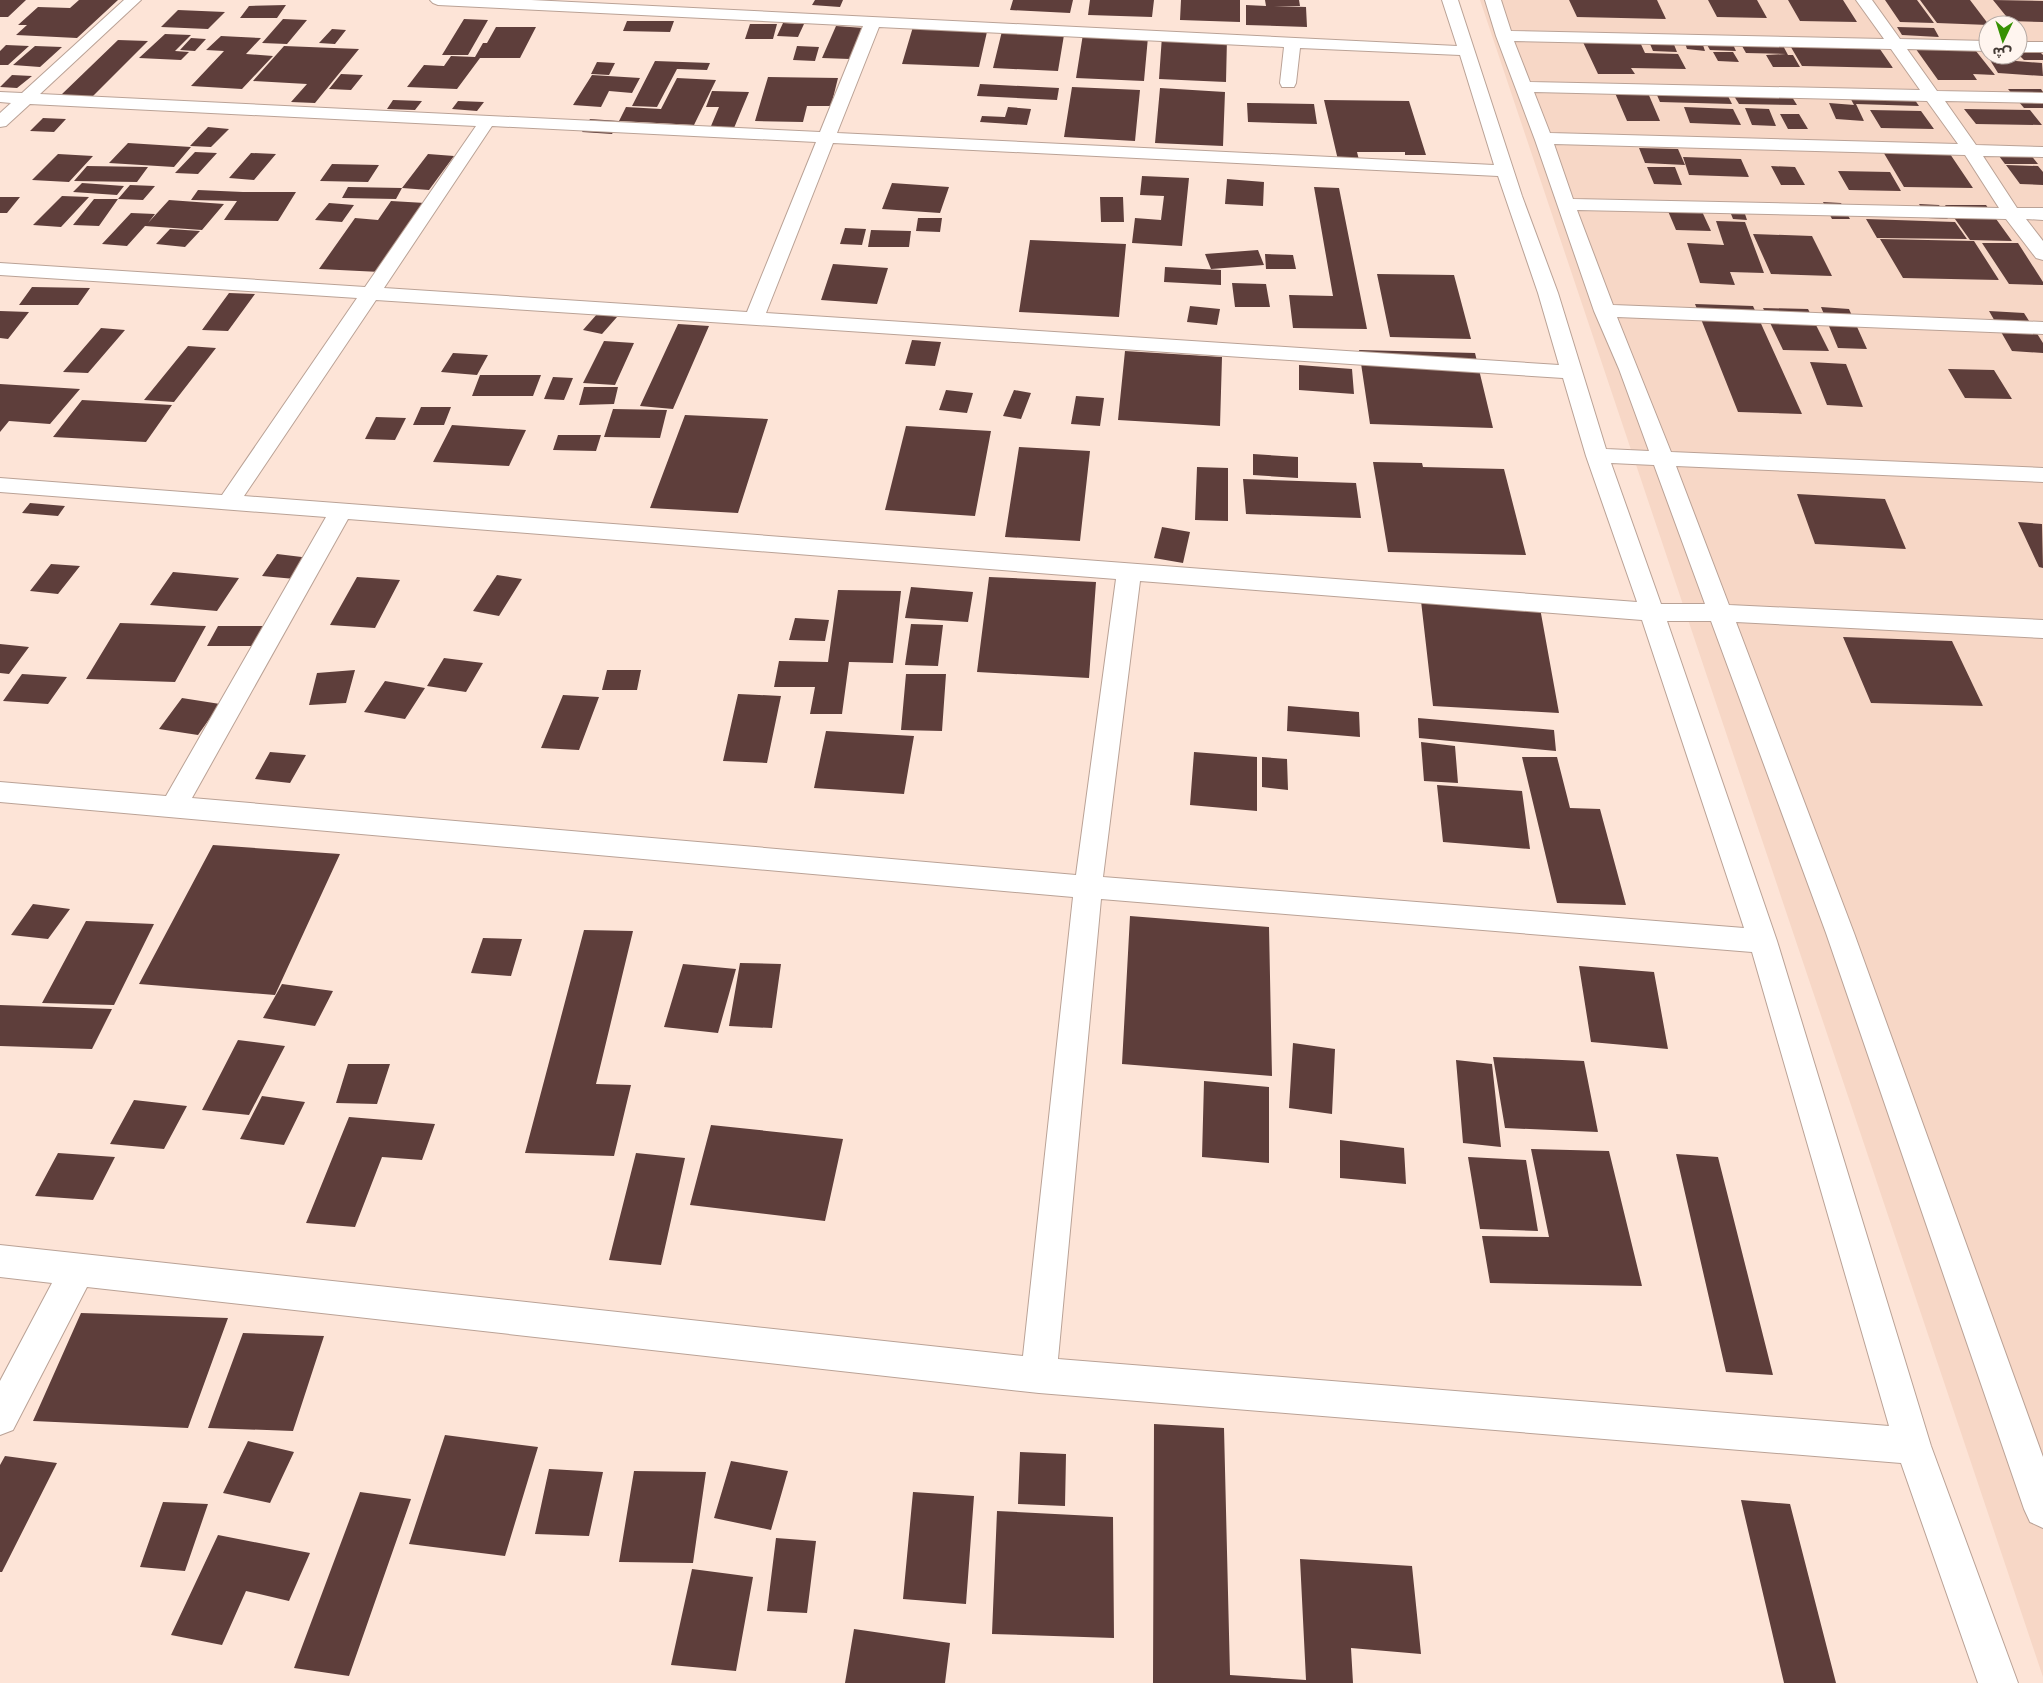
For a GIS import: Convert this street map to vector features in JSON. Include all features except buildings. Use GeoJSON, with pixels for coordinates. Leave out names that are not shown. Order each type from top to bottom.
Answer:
{"type":"FeatureCollection","features":[{"type":"Feature","properties":{"kind":"street"},"geometry":{"type":"LineString","coordinates":[[0,122],[133,0]]}},
{"type":"Feature","properties":{"kind":"street"},"geometry":{"type":"LineString","coordinates":[[438,0],[575,3],[873,21],[1467,51]]}},
{"type":"Feature","properties":{"kind":"street"},"geometry":{"type":"LineString","coordinates":[[1450,0],[1505,171],[1548,293],[1597,456],[1652,612],[1762,941],[1913,1446],[1998,1683]]}},
{"type":"Feature","properties":{"kind":"street"},"geometry":{"type":"LineString","coordinates":[[1494,0],[1504,36],[1543,138],[1604,312],[1629,369],[1840,933],[2043,1509]]}},
{"type":"Feature","properties":{"kind":"street"},"geometry":{"type":"LineString","coordinates":[[1864,0],[1898,45],[1971,150],[2012,214],[2043,254]]}},
{"type":"Feature","properties":{"kind":"street"},"geometry":{"type":"LineString","coordinates":[[755,317],[873,21]]}},
{"type":"Feature","properties":{"kind":"street"},"geometry":{"type":"LineString","coordinates":[[1504,36],[1978,46]]}},
{"type":"Feature","properties":{"kind":"street"},"geometry":{"type":"LineString","coordinates":[[1288,83],[1293,42]]}},
{"type":"Feature","properties":{"kind":"street"},"geometry":{"type":"LineString","coordinates":[[2028,47],[2043,47]]}},
{"type":"Feature","properties":{"kind":"street"},"geometry":{"type":"LineString","coordinates":[[1523,87],[2043,98]]}},
{"type":"Feature","properties":{"kind":"street"},"geometry":{"type":"LineString","coordinates":[[0,97],[1505,171]]}},
{"type":"Feature","properties":{"kind":"street"},"geometry":{"type":"LineString","coordinates":[[228,502],[488,120]]}},
{"type":"Feature","properties":{"kind":"street"},"geometry":{"type":"LineString","coordinates":[[1543,138],[2043,152]]}},
{"type":"Feature","properties":{"kind":"street"},"geometry":{"type":"LineString","coordinates":[[1566,204],[2043,214]]}},
{"type":"Feature","properties":{"kind":"street"},"geometry":{"type":"LineString","coordinates":[[0,269],[1572,372]]}},
{"type":"Feature","properties":{"kind":"street"},"geometry":{"type":"LineString","coordinates":[[1604,312],[2043,328]]}},
{"type":"Feature","properties":{"kind":"street"},"geometry":{"type":"LineString","coordinates":[[1597,456],[2043,475]]}},
{"type":"Feature","properties":{"kind":"street"},"geometry":{"type":"LineString","coordinates":[[0,485],[1652,612],[1721,613],[2043,629]]}},
{"type":"Feature","properties":{"kind":"street"},"geometry":{"type":"LineString","coordinates":[[174,807],[341,511]]}},
{"type":"Feature","properties":{"kind":"street"},"geometry":{"type":"LineString","coordinates":[[1039,1375],[1088,887],[1129,573]]}},
{"type":"Feature","properties":{"kind":"street"},"geometry":{"type":"LineString","coordinates":[[0,792],[1088,887],[1762,941]]}},
{"type":"Feature","properties":{"kind":"street"},"geometry":{"type":"LineString","coordinates":[[0,1261],[1039,1375],[1913,1446]]}},
{"type":"Feature","properties":{"kind":"street"},"geometry":{"type":"LineString","coordinates":[[0,1416],[78,1269]]}},
{"type":"Feature","properties":{"kind":"shaded area"},"geometry":{"type":"Polygon","coordinates":[[[1480,0],[2043,0],[2043,1677],[1480,0]]]}}]}
